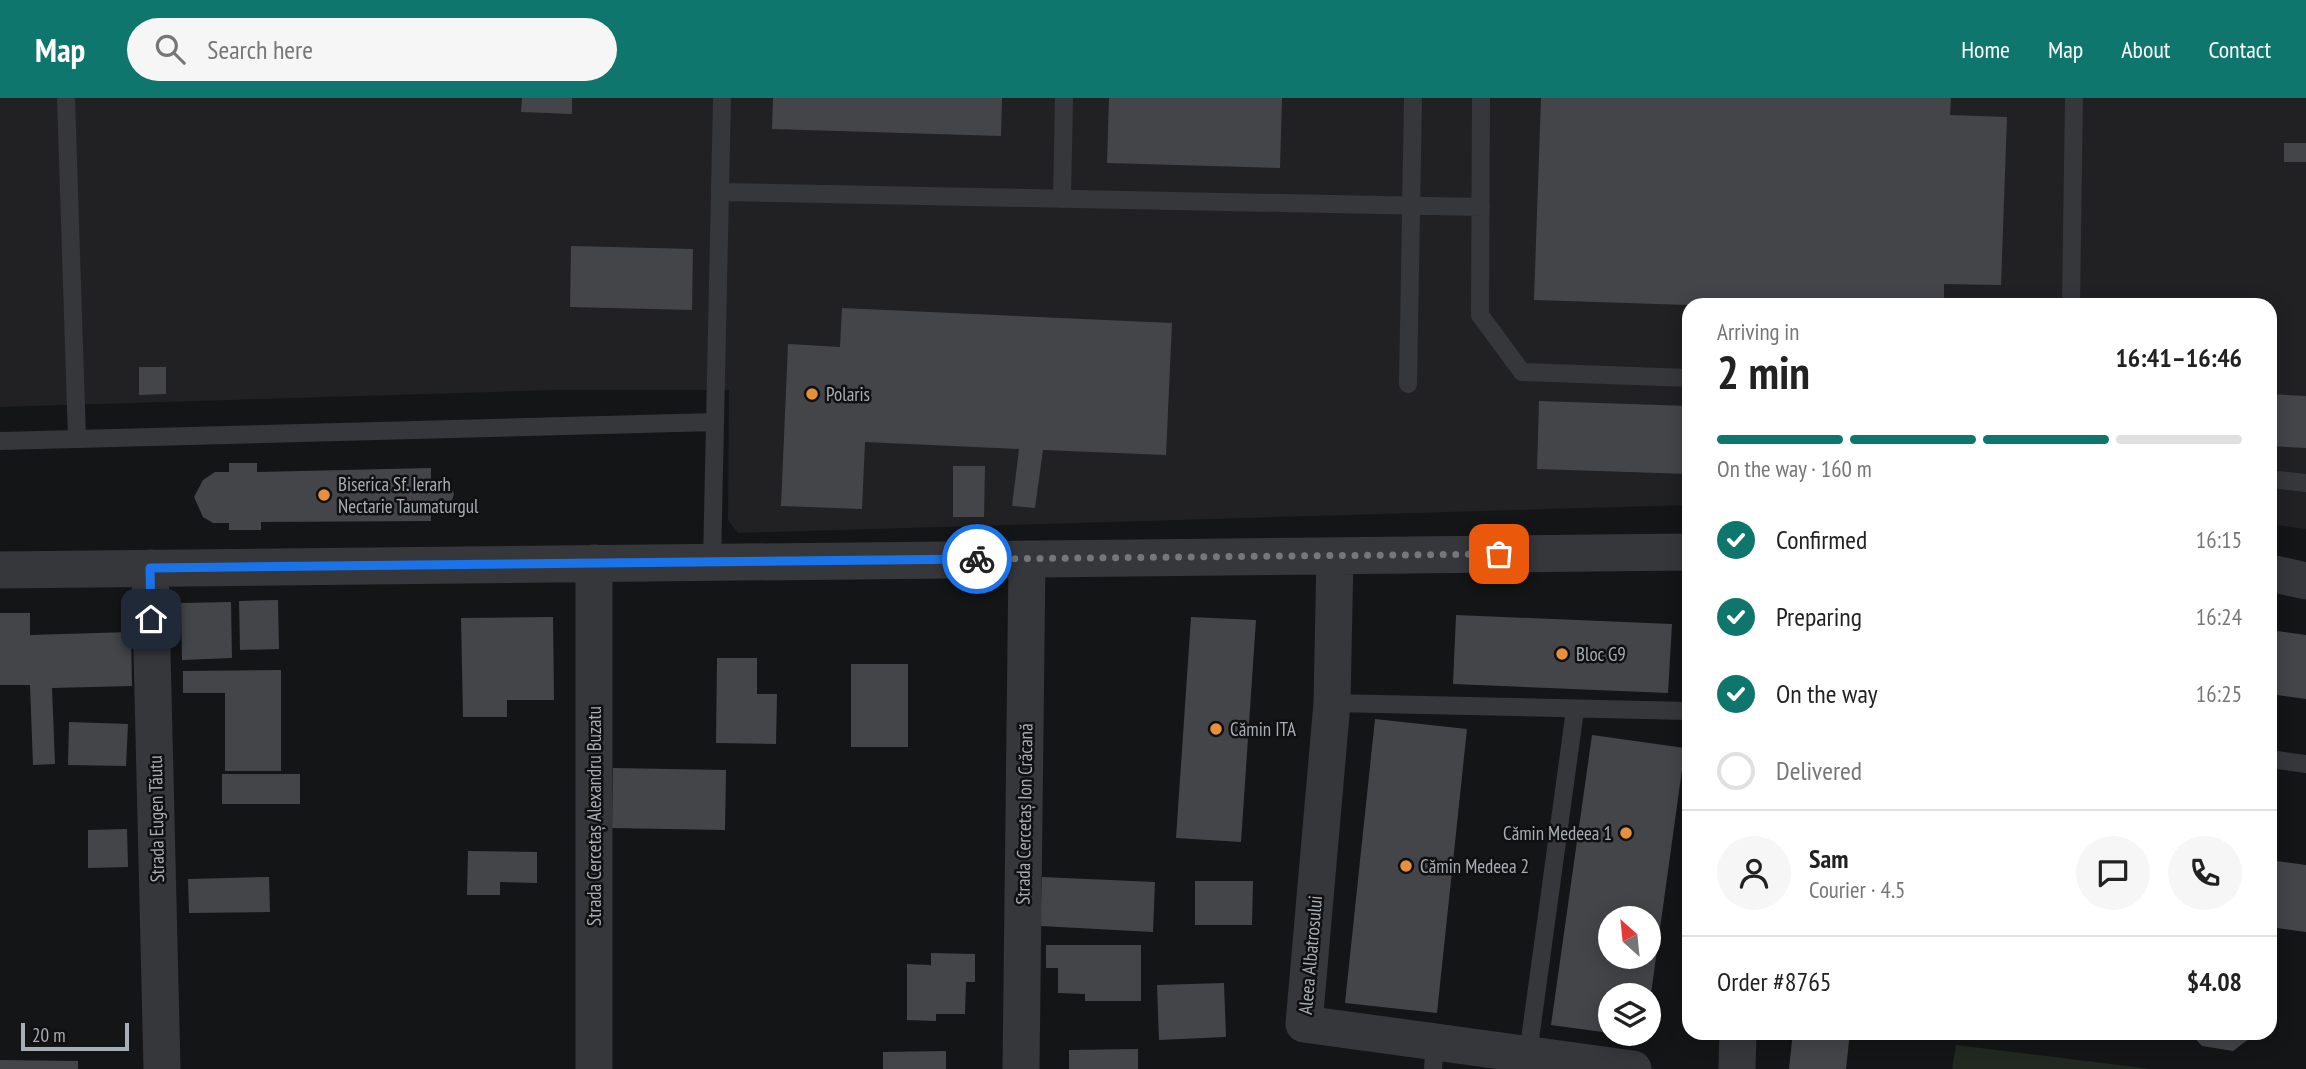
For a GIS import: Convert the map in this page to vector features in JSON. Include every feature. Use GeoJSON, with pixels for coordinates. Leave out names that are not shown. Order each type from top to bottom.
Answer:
{"type":"FeatureCollection","features":[{"type":"Feature","properties":{"kind":"street"},"geometry":{"type":"LineString","coordinates":[[0,570],[1682,552]]}},
{"type":"Feature","properties":{"kind":"street","name":"Aleea Albatrosului"},"geometry":{"type":"LineString","coordinates":[[1335,556],[1332,703],[1304,1024],[1434,1055],[1528,1054],[1633,1069]]}},
{"type":"Feature","properties":{"kind":"street","name":"Strada Cercetaș Ion Crăcană"},"geometry":{"type":"LineString","coordinates":[[1021,1069],[1027,559]]}},
{"type":"Feature","properties":{"kind":"street","name":"Strada Cercetaș Alexandru Buzatu"},"geometry":{"type":"LineString","coordinates":[[594,564],[594,1069]]}},
{"type":"Feature","properties":{"kind":"street","name":"Strada Eugen Tăutu"},"geometry":{"type":"LineString","coordinates":[[150,568],[162,1069]]}},
{"type":"Feature","properties":{"kind":"street"},"geometry":{"type":"LineString","coordinates":[[2277,575],[2306,581]]}},
{"type":"Feature","properties":{"kind":"street"},"geometry":{"type":"LineString","coordinates":[[1737,1069],[1738,1040]]}},
{"type":"Feature","properties":{"kind":"lane"},"geometry":{"type":"LineString","coordinates":[[66,98],[76,439]]}},
{"type":"Feature","properties":{"kind":"lane"},"geometry":{"type":"LineString","coordinates":[[712,562],[722,98]]}},
{"type":"Feature","properties":{"kind":"lane"},"geometry":{"type":"LineString","coordinates":[[1062,199],[1064,98]]}},
{"type":"Feature","properties":{"kind":"lane"},"geometry":{"type":"LineString","coordinates":[[1408,384],[1413,98]]}},
{"type":"Feature","properties":{"kind":"lane"},"geometry":{"type":"LineString","coordinates":[[1481,98],[1480,315],[1522,372],[1682,378]]}},
{"type":"Feature","properties":{"kind":"lane"},"geometry":{"type":"LineString","coordinates":[[2071,298],[2074,98]]}},
{"type":"Feature","properties":{"kind":"lane"},"geometry":{"type":"LineString","coordinates":[[720,192],[1480,207]]}},
{"type":"Feature","properties":{"kind":"lane"},"geometry":{"type":"LineString","coordinates":[[0,441],[715,422]]}},
{"type":"Feature","properties":{"kind":"lane"},"geometry":{"type":"LineString","coordinates":[[2277,480],[2306,483]]}},
{"type":"Feature","properties":{"kind":"lane"},"geometry":{"type":"LineString","coordinates":[[1332,703],[1682,711]]}},
{"type":"Feature","properties":{"kind":"lane"},"geometry":{"type":"LineString","coordinates":[[1528,1054],[1575,710]]}},
{"type":"Feature","properties":{"kind":"lane"},"geometry":{"type":"LineString","coordinates":[[2277,760],[2306,764]]}},
{"type":"Feature","properties":{"kind":"shaded area"},"geometry":{"type":"Polygon","coordinates":[[[0,98],[2306,98],[2306,529],[2277,525],[2277,298],[1682,298],[1682,505],[738,533],[728,520],[729,390],[557,390],[0,407],[0,98]]]}},
{"type":"Feature","properties":{"kind":"shaded area"},"geometry":{"type":"Polygon","coordinates":[[[1956,1045],[2151,1069],[1952,1069],[1956,1045]]]}},
{"type":"Feature","properties":{"kind":"building"},"geometry":{"type":"Polygon","coordinates":[[[522,98],[572,98],[572,114],[521,112],[522,98]]]}},
{"type":"Feature","properties":{"kind":"building"},"geometry":{"type":"Polygon","coordinates":[[[773,98],[1002,98],[1001,136],[772,129],[773,98]]]}},
{"type":"Feature","properties":{"kind":"building"},"geometry":{"type":"Polygon","coordinates":[[[1109,98],[1282,98],[1280,168],[1107,163],[1109,98]]]}},
{"type":"Feature","properties":{"kind":"building"},"geometry":{"type":"Polygon","coordinates":[[[1541,98],[1951,98],[1950,115],[2007,117],[2001,285],[1944,284],[1944,298],[1682,298],[1682,305],[1534,300],[1541,98]]]}},
{"type":"Feature","properties":{"kind":"building"},"geometry":{"type":"Polygon","coordinates":[[[2284,143],[2306,143],[2306,162],[2284,162],[2284,143]]]}},
{"type":"Feature","properties":{"kind":"building"},"geometry":{"type":"Polygon","coordinates":[[[571,246],[693,249],[692,310],[570,307],[571,246]]]}},
{"type":"Feature","properties":{"kind":"building"},"geometry":{"type":"Polygon","coordinates":[[[842,308],[1172,323],[1166,455],[1043,450],[1035,508],[1012,506],[1019,449],[865,442],[862,509],[781,506],[788,344],[840,347],[842,308]]]}},
{"type":"Feature","properties":{"kind":"building"},"geometry":{"type":"Polygon","coordinates":[[[139,367],[166,367],[166,394],[139,395],[139,367]]]}},
{"type":"Feature","properties":{"kind":"building"},"geometry":{"type":"Polygon","coordinates":[[[2277,394],[2306,396],[2306,448],[2277,446],[2277,394]]]}},
{"type":"Feature","properties":{"kind":"building"},"geometry":{"type":"Polygon","coordinates":[[[1539,401],[1682,406],[1682,474],[1537,469],[1539,401]]]}},
{"type":"Feature","properties":{"kind":"building","name":"Biserica Sf. Ierarh Nectarie Taumaturgul"},"geometry":{"type":"Polygon","coordinates":[[[229,463],[257,463],[257,472],[431,468],[431,481],[443,481],[450,485],[454,494],[451,503],[443,507],[431,507],[431,521],[261,522],[261,530],[229,530],[229,523],[213,523],[203,517],[194,497],[203,480],[215,472],[229,472],[229,463]]]}},
{"type":"Feature","properties":{"kind":"building"},"geometry":{"type":"Polygon","coordinates":[[[953,466],[985,466],[984,517],[953,517],[953,466]]]}},
{"type":"Feature","properties":{"kind":"building"},"geometry":{"type":"Polygon","coordinates":[[[278,600],[279,649],[240,650],[239,601],[278,600]]]}},
{"type":"Feature","properties":{"kind":"building"},"geometry":{"type":"Polygon","coordinates":[[[231,602],[232,658],[182,660],[181,603],[231,602]]]}},
{"type":"Feature","properties":{"kind":"building"},"geometry":{"type":"Polygon","coordinates":[[[0,613],[30,613],[30,635],[131,632],[132,686],[52,688],[55,764],[33,765],[30,685],[0,685],[0,613]]]}},
{"type":"Feature","properties":{"kind":"building","name":"Bloc G9"},"geometry":{"type":"Polygon","coordinates":[[[1456,615],[1672,624],[1668,693],[1453,684],[1456,615]]]}},
{"type":"Feature","properties":{"kind":"building"},"geometry":{"type":"Polygon","coordinates":[[[553,617],[554,700],[507,700],[507,717],[463,717],[461,618],[553,617]]]}},
{"type":"Feature","properties":{"kind":"building","name":"Cămin ITA"},"geometry":{"type":"Polygon","coordinates":[[[1191,617],[1256,620],[1241,842],[1176,838],[1191,617]]]}},
{"type":"Feature","properties":{"kind":"building"},"geometry":{"type":"Polygon","coordinates":[[[2277,631],[2306,635],[2306,699],[2277,695],[2277,631]]]}},
{"type":"Feature","properties":{"kind":"building"},"geometry":{"type":"Polygon","coordinates":[[[717,658],[757,658],[757,694],[777,694],[776,744],[716,743],[717,658]]]}},
{"type":"Feature","properties":{"kind":"building"},"geometry":{"type":"Polygon","coordinates":[[[851,664],[908,664],[908,747],[851,747],[851,664]]]}},
{"type":"Feature","properties":{"kind":"building"},"geometry":{"type":"Polygon","coordinates":[[[281,670],[281,771],[225,771],[225,693],[183,693],[183,671],[281,670]]]}},
{"type":"Feature","properties":{"kind":"building","name":"Cămin Medeea 2"},"geometry":{"type":"Polygon","coordinates":[[[1375,719],[1467,729],[1437,1013],[1345,1003],[1375,719]]]}},
{"type":"Feature","properties":{"kind":"building"},"geometry":{"type":"Polygon","coordinates":[[[69,722],[128,724],[126,766],[68,765],[69,722]]]}},
{"type":"Feature","properties":{"kind":"building","name":"Cămin Medeea 1"},"geometry":{"type":"Polygon","coordinates":[[[1592,735],[1682,748],[1682,770],[1661,921],[1661,906],[1598,906],[1598,970],[1654,970],[1652,983],[1598,983],[1598,1031],[1551,1025],[1592,735]]]}},
{"type":"Feature","properties":{"kind":"building"},"geometry":{"type":"Polygon","coordinates":[[[613,768],[726,770],[725,830],[612,828],[613,768]]]}},
{"type":"Feature","properties":{"kind":"building"},"geometry":{"type":"Polygon","coordinates":[[[222,774],[300,774],[300,804],[222,804],[222,774]]]}},
{"type":"Feature","properties":{"kind":"building"},"geometry":{"type":"Polygon","coordinates":[[[127,829],[128,867],[88,868],[88,830],[127,829]]]}},
{"type":"Feature","properties":{"kind":"building"},"geometry":{"type":"Polygon","coordinates":[[[468,851],[537,852],[537,883],[500,882],[500,895],[467,895],[468,851]]]}},
{"type":"Feature","properties":{"kind":"building"},"geometry":{"type":"Polygon","coordinates":[[[2277,861],[2306,865],[2306,932],[2277,928],[2277,861]]]}},
{"type":"Feature","properties":{"kind":"building"},"geometry":{"type":"Polygon","coordinates":[[[269,877],[270,912],[189,913],[188,879],[269,877]]]}},
{"type":"Feature","properties":{"kind":"building"},"geometry":{"type":"Polygon","coordinates":[[[1042,877],[1155,882],[1153,932],[1040,926],[1042,877]]]}},
{"type":"Feature","properties":{"kind":"building"},"geometry":{"type":"Polygon","coordinates":[[[1195,881],[1253,881],[1252,925],[1195,925],[1195,881]]]}},
{"type":"Feature","properties":{"kind":"building"},"geometry":{"type":"Polygon","coordinates":[[[1046,945],[1141,945],[1141,1001],[1085,1001],[1085,994],[1058,993],[1058,968],[1046,968],[1046,945]]]}},
{"type":"Feature","properties":{"kind":"building"},"geometry":{"type":"Polygon","coordinates":[[[931,953],[975,954],[975,982],[966,982],[965,1014],[936,1014],[936,1021],[907,1020],[907,964],[931,965],[931,953]]]}},
{"type":"Feature","properties":{"kind":"building"},"geometry":{"type":"Polygon","coordinates":[[[1224,983],[1226,1037],[1159,1040],[1157,985],[1224,983]]]}},
{"type":"Feature","properties":{"kind":"building"},"geometry":{"type":"Polygon","coordinates":[[[1792,1040],[1849,1040],[1846,1069],[1789,1069],[1792,1040]]]}},
{"type":"Feature","properties":{"kind":"building"},"geometry":{"type":"Polygon","coordinates":[[[2196,1040],[2247,1040],[2233,1051],[2202,1046],[2196,1040]]]}},
{"type":"Feature","properties":{"kind":"building"},"geometry":{"type":"Polygon","coordinates":[[[1138,1049],[1138,1069],[1069,1069],[1069,1050],[1138,1049]]]}},
{"type":"Feature","properties":{"kind":"building"},"geometry":{"type":"Polygon","coordinates":[[[946,1051],[946,1069],[883,1069],[883,1052],[946,1051]]]}},
{"type":"Feature","properties":{"kind":"building"},"geometry":{"type":"Polygon","coordinates":[[[0,1060],[78,1061],[78,1069],[0,1069],[0,1060]]]}},
{"type":"Feature","properties":{"kind":"way so far"},"geometry":{"type":"LineString","coordinates":[[977,559],[1499,554]]}},
{"type":"Feature","properties":{"kind":"place","name":"Polaris"},"geometry":{"type":"Point","coordinates":[812,394]}},
{"type":"Feature","properties":{"kind":"place","name":"Biserica Sf. Ierarh Nectarie Taumaturgul"},"geometry":{"type":"Point","coordinates":[324,495]}},
{"type":"Feature","properties":{"kind":"place","name":"Bloc G9"},"geometry":{"type":"Point","coordinates":[1562,654]}},
{"type":"Feature","properties":{"kind":"place","name":"Cămin ITA"},"geometry":{"type":"Point","coordinates":[1216,729]}},
{"type":"Feature","properties":{"kind":"place","name":"Cămin Medeea 1"},"geometry":{"type":"Point","coordinates":[1626,833]}},
{"type":"Feature","properties":{"kind":"place","name":"Cămin Medeea 2"},"geometry":{"type":"Point","coordinates":[1406,866]}},
{"type":"Feature","properties":{"kind":"route"},"geometry":{"type":"LineString","coordinates":[[151,619],[150,568],[977,559]]}}]}
